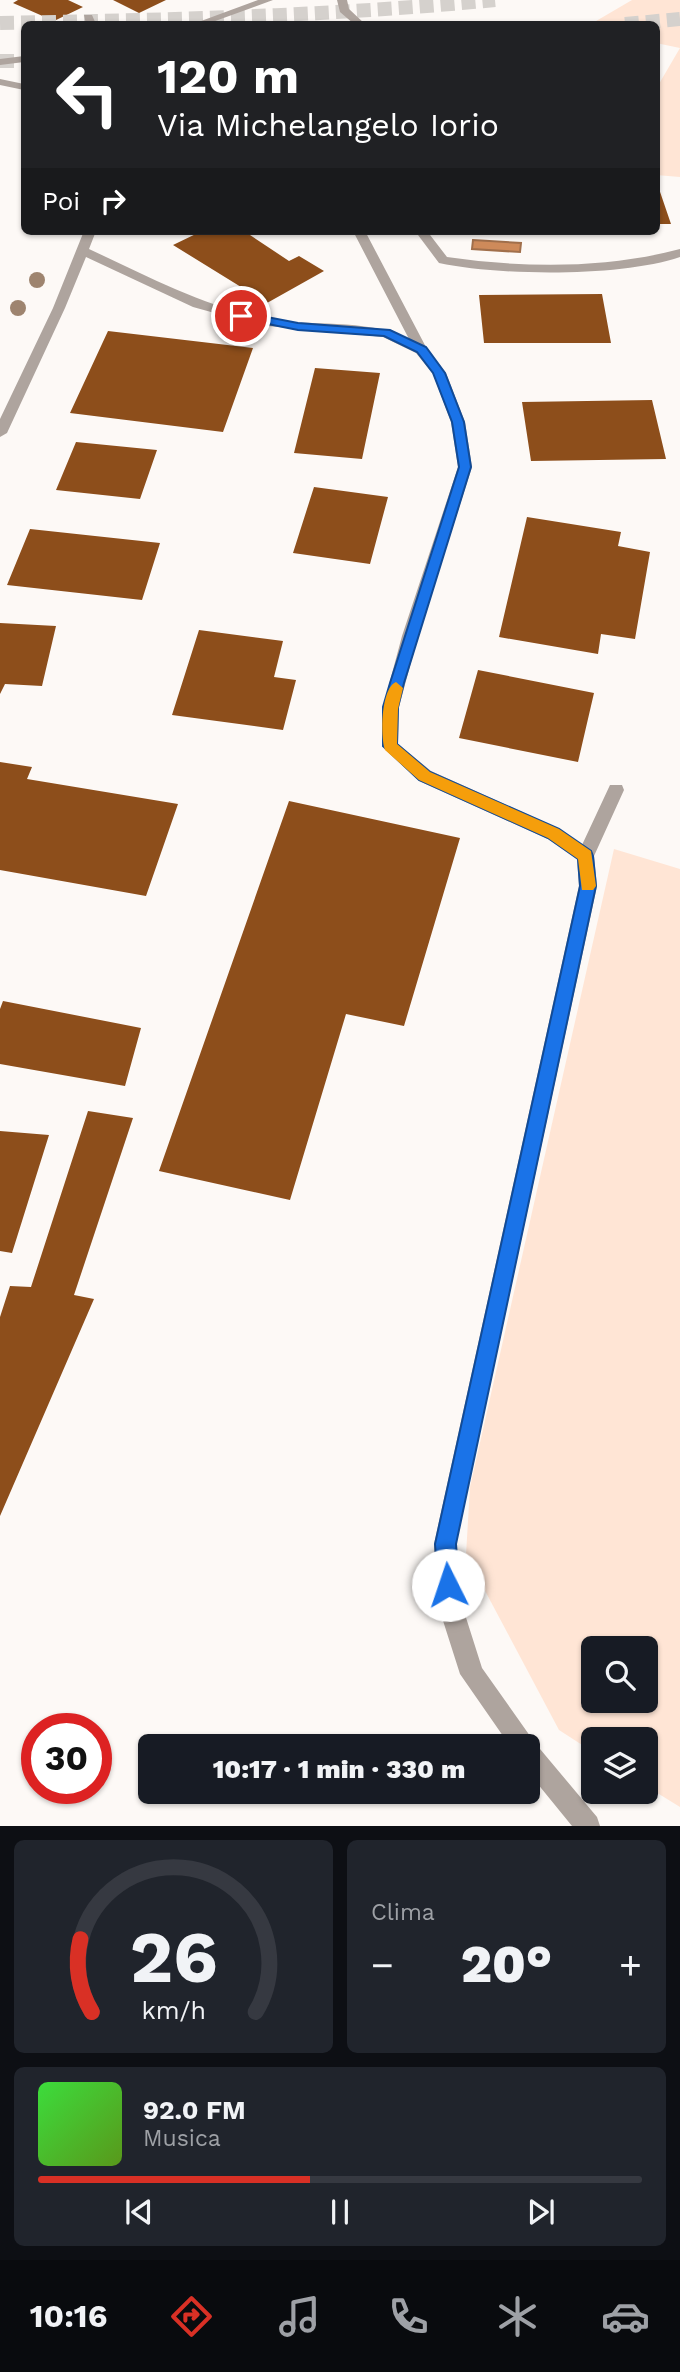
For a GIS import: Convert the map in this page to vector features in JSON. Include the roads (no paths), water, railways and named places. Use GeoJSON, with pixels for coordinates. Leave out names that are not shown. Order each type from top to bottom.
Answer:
{"type":"FeatureCollection","features":[{"type":"Feature","properties":{"kind":"street"},"geometry":{"type":"LineString","coordinates":[[210,21],[246,12],[268,0]]}},
{"type":"Feature","properties":{"kind":"street"},"geometry":{"type":"LineString","coordinates":[[342,0],[344,10],[352,21]]}},
{"type":"Feature","properties":{"kind":"street"},"geometry":{"type":"LineString","coordinates":[[0,62],[21,59]]}},
{"type":"Feature","properties":{"kind":"street"},"geometry":{"type":"LineString","coordinates":[[0,82],[21,86]]}},
{"type":"Feature","properties":{"kind":"street"},"geometry":{"type":"LineString","coordinates":[[0,433],[88,235]]}},
{"type":"Feature","properties":{"kind":"street"},"geometry":{"type":"LineString","coordinates":[[361,235],[421,350],[439,373],[458,422],[465,467],[391,707],[390,746],[425,776],[554,834],[585,856]]}},
{"type":"Feature","properties":{"kind":"street"},"geometry":{"type":"LineString","coordinates":[[424,235],[443,260],[476,266],[624,266],[669,259],[680,253]]}},
{"type":"Feature","properties":{"kind":"street"},"geometry":{"type":"LineString","coordinates":[[82,251],[197,304],[275,324],[386,333],[421,350]]}},
{"type":"Feature","properties":{"kind":"street"},"geometry":{"type":"LineString","coordinates":[[515,1734],[472,1674],[450,1605],[445,1544],[588,886],[585,856],[616,790]]}},
{"type":"Feature","properties":{"kind":"street"},"geometry":{"type":"LineString","coordinates":[[540,1767],[588,1826]]}},
{"type":"Feature","properties":{"kind":"tunnel"},"geometry":{"type":"LineString","coordinates":[[93,21],[310,14],[495,0]]}},
{"type":"Feature","properties":{"kind":"tunnel"},"geometry":{"type":"LineString","coordinates":[[658,21],[680,19]]}},
{"type":"Feature","properties":{"kind":"tunnel"},"geometry":{"type":"LineString","coordinates":[[0,23],[21,23]]}},
{"type":"Feature","properties":{"kind":"tunnel"},"geometry":{"type":"LineString","coordinates":[[0,61],[21,61]]}}]}
